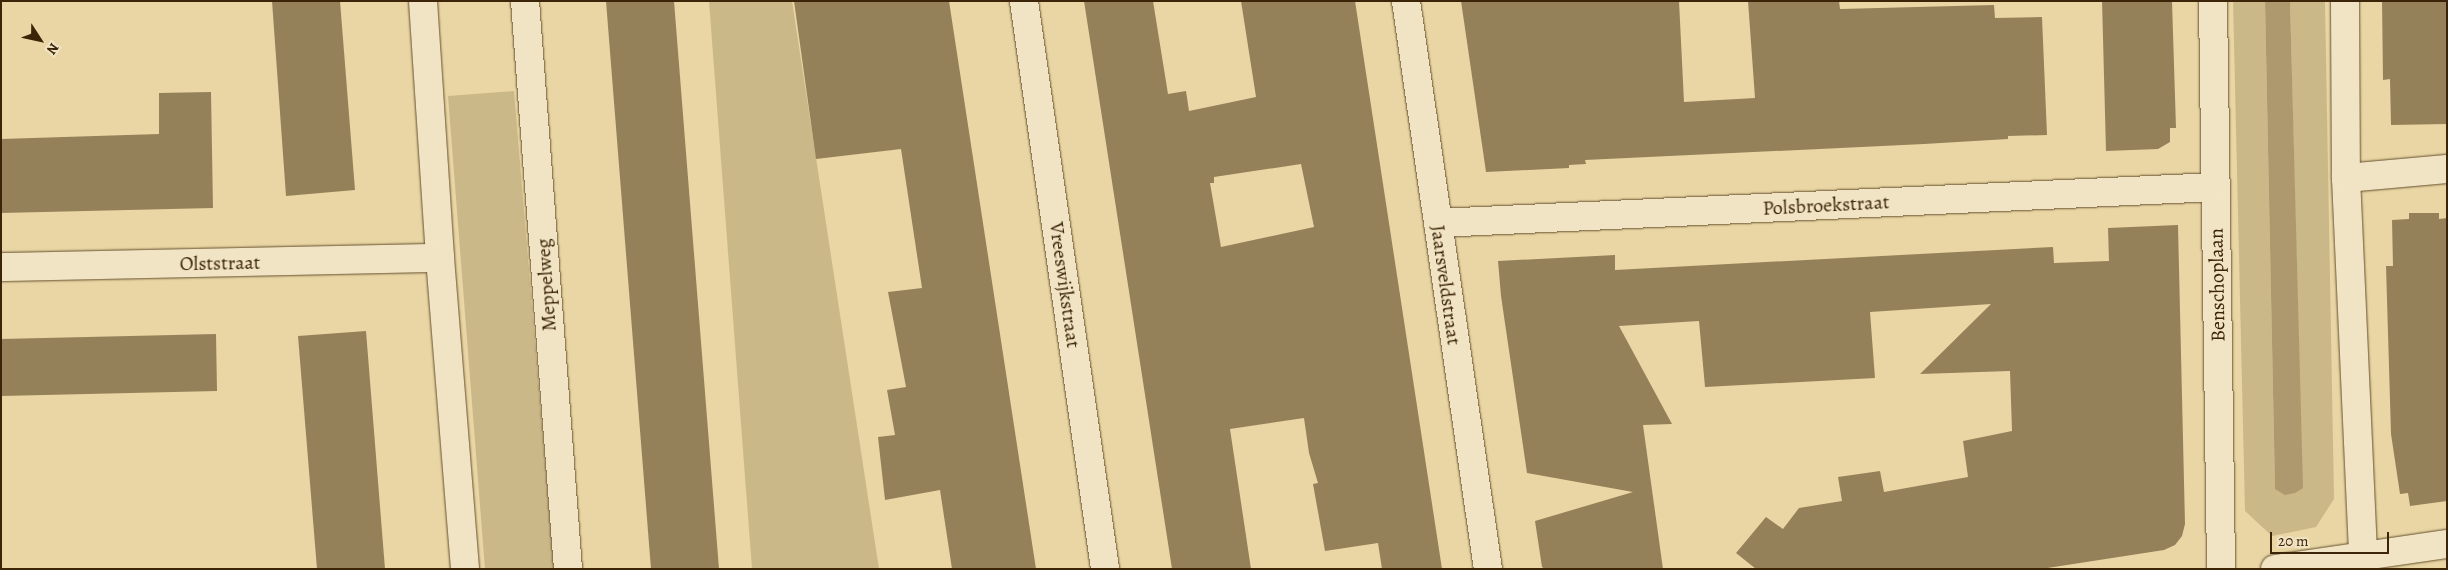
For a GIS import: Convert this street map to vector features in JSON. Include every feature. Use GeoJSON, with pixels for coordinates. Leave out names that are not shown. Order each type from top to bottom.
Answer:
{"type":"FeatureCollection","features":[{"type":"Feature","properties":{"kind":"street"},"geometry":{"type":"LineString","coordinates":[[423,1],[440,258],[465,569]]}},
{"type":"Feature","properties":{"kind":"street","name":"Meppelweg"},"geometry":{"type":"LineString","coordinates":[[525,1],[568,569]]}},
{"type":"Feature","properties":{"kind":"street","name":"Vreeswijkstraat"},"geometry":{"type":"LineString","coordinates":[[1024,1],[1105,569]]}},
{"type":"Feature","properties":{"kind":"street","name":"Jaarsveldstraat"},"geometry":{"type":"LineString","coordinates":[[1406,1],[1461,394],[1488,569]]}},
{"type":"Feature","properties":{"kind":"street","name":"Benschoplaan"},"geometry":{"type":"LineString","coordinates":[[2214,1],[2221,569]]}},
{"type":"Feature","properties":{"kind":"street"},"geometry":{"type":"LineString","coordinates":[[2345,1],[2346,178],[2363,555]]}},
{"type":"Feature","properties":{"kind":"street"},"geometry":{"type":"LineString","coordinates":[[2346,178],[2447,169]]}},
{"type":"Feature","properties":{"kind":"street","name":"Polsbroekstraat"},"geometry":{"type":"LineString","coordinates":[[1438,223],[2215,187]]}},
{"type":"Feature","properties":{"kind":"street","name":"Olststraat"},"geometry":{"type":"LineString","coordinates":[[1,267],[440,258]]}},
{"type":"Feature","properties":{"kind":"street"},"geometry":{"type":"LineString","coordinates":[[2275,569],[2447,544]]}},
{"type":"Feature","properties":{"kind":"shaded area"},"geometry":{"type":"Polygon","coordinates":[[[709,1],[792,1],[879,569],[752,569],[709,1]]]}},
{"type":"Feature","properties":{"kind":"shaded area"},"geometry":{"type":"Polygon","coordinates":[[[2233,1],[2265,1],[2275,489],[2302,488],[2290,1],[2325,1],[2334,499],[2316,527],[2272,536],[2245,511],[2233,1]]]}},
{"type":"Feature","properties":{"kind":"shaded area"},"geometry":{"type":"Polygon","coordinates":[[[2265,1],[2290,1],[2303,488],[2295,493],[2285,495],[2275,489],[2265,1]]]}},
{"type":"Feature","properties":{"kind":"shaded area"},"geometry":{"type":"Polygon","coordinates":[[[514,91],[554,569],[485,569],[448,96],[514,91]]]}},
{"type":"Feature","properties":{"kind":"building"},"geometry":{"type":"Polygon","coordinates":[[[272,1],[340,1],[355,190],[286,196],[272,1]]]}},
{"type":"Feature","properties":{"kind":"building"},"geometry":{"type":"Polygon","coordinates":[[[606,1],[674,1],[719,569],[651,569],[606,1]]]}},
{"type":"Feature","properties":{"kind":"building"},"geometry":{"type":"Polygon","coordinates":[[[794,1],[949,1],[1036,569],[952,569],[940,490],[885,500],[878,437],[895,435],[887,390],[906,387],[888,292],[922,288],[901,149],[816,159],[794,1]]]}},
{"type":"Feature","properties":{"kind":"building"},"geometry":{"type":"Polygon","coordinates":[[[1084,1],[1153,1],[1168,94],[1186,91],[1189,111],[1256,97],[1241,1],[1355,1],[1442,569],[1382,569],[1378,543],[1325,551],[1313,484],[1318,483],[1309,453],[1304,418],[1230,429],[1251,569],[1172,569],[1084,1]],[[1301,164],[1214,177],[1214,183],[1210,183],[1221,247],[1314,227],[1301,164]]]}},
{"type":"Feature","properties":{"kind":"building"},"geometry":{"type":"Polygon","coordinates":[[[1461,1],[1679,1],[1684,102],[1755,98],[1748,1],[1839,1],[1840,9],[1994,5],[1995,18],[2042,17],[2047,135],[2008,136],[2008,139],[1924,144],[1585,160],[1586,164],[1569,165],[1569,168],[1486,172],[1461,1]]]}},
{"type":"Feature","properties":{"kind":"building"},"geometry":{"type":"Polygon","coordinates":[[[2102,1],[2172,1],[2176,128],[2170,128],[2170,142],[2158,149],[2106,151],[2102,1]]]}},
{"type":"Feature","properties":{"kind":"building"},"geometry":{"type":"Polygon","coordinates":[[[2382,1],[2447,1],[2447,124],[2391,125],[2390,79],[2383,80],[2382,1]]]}},
{"type":"Feature","properties":{"kind":"building"},"geometry":{"type":"Polygon","coordinates":[[[211,92],[213,208],[1,213],[1,139],[159,134],[159,93],[211,92]]]}},
{"type":"Feature","properties":{"kind":"building"},"geometry":{"type":"Polygon","coordinates":[[[2409,213],[2439,213],[2439,219],[2447,218],[2447,501],[2410,506],[2408,493],[2400,494],[2391,434],[2386,266],[2393,266],[2392,220],[2409,219],[2409,213]]]}},
{"type":"Feature","properties":{"kind":"building"},"geometry":{"type":"Polygon","coordinates":[[[2178,225],[2185,524],[2182,536],[2175,545],[2164,550],[2041,569],[1756,569],[1736,553],[1766,517],[1783,529],[1799,508],[1842,501],[1838,477],[1880,471],[1884,492],[1968,477],[1963,441],[2012,431],[2010,371],[1920,374],[1991,304],[1870,312],[1875,378],[1705,387],[1699,321],[1619,326],[1672,424],[1643,425],[1663,569],[1545,569],[1542,567],[1535,521],[1633,492],[1527,473],[1501,296],[1498,261],[1615,255],[1615,270],[2053,247],[2054,263],[2109,261],[2108,228],[2178,225]]]}},
{"type":"Feature","properties":{"kind":"building"},"geometry":{"type":"Polygon","coordinates":[[[366,331],[385,569],[317,569],[298,336],[366,331]]]}},
{"type":"Feature","properties":{"kind":"building"},"geometry":{"type":"Polygon","coordinates":[[[216,334],[217,391],[1,396],[1,339],[216,334]]]}}]}
